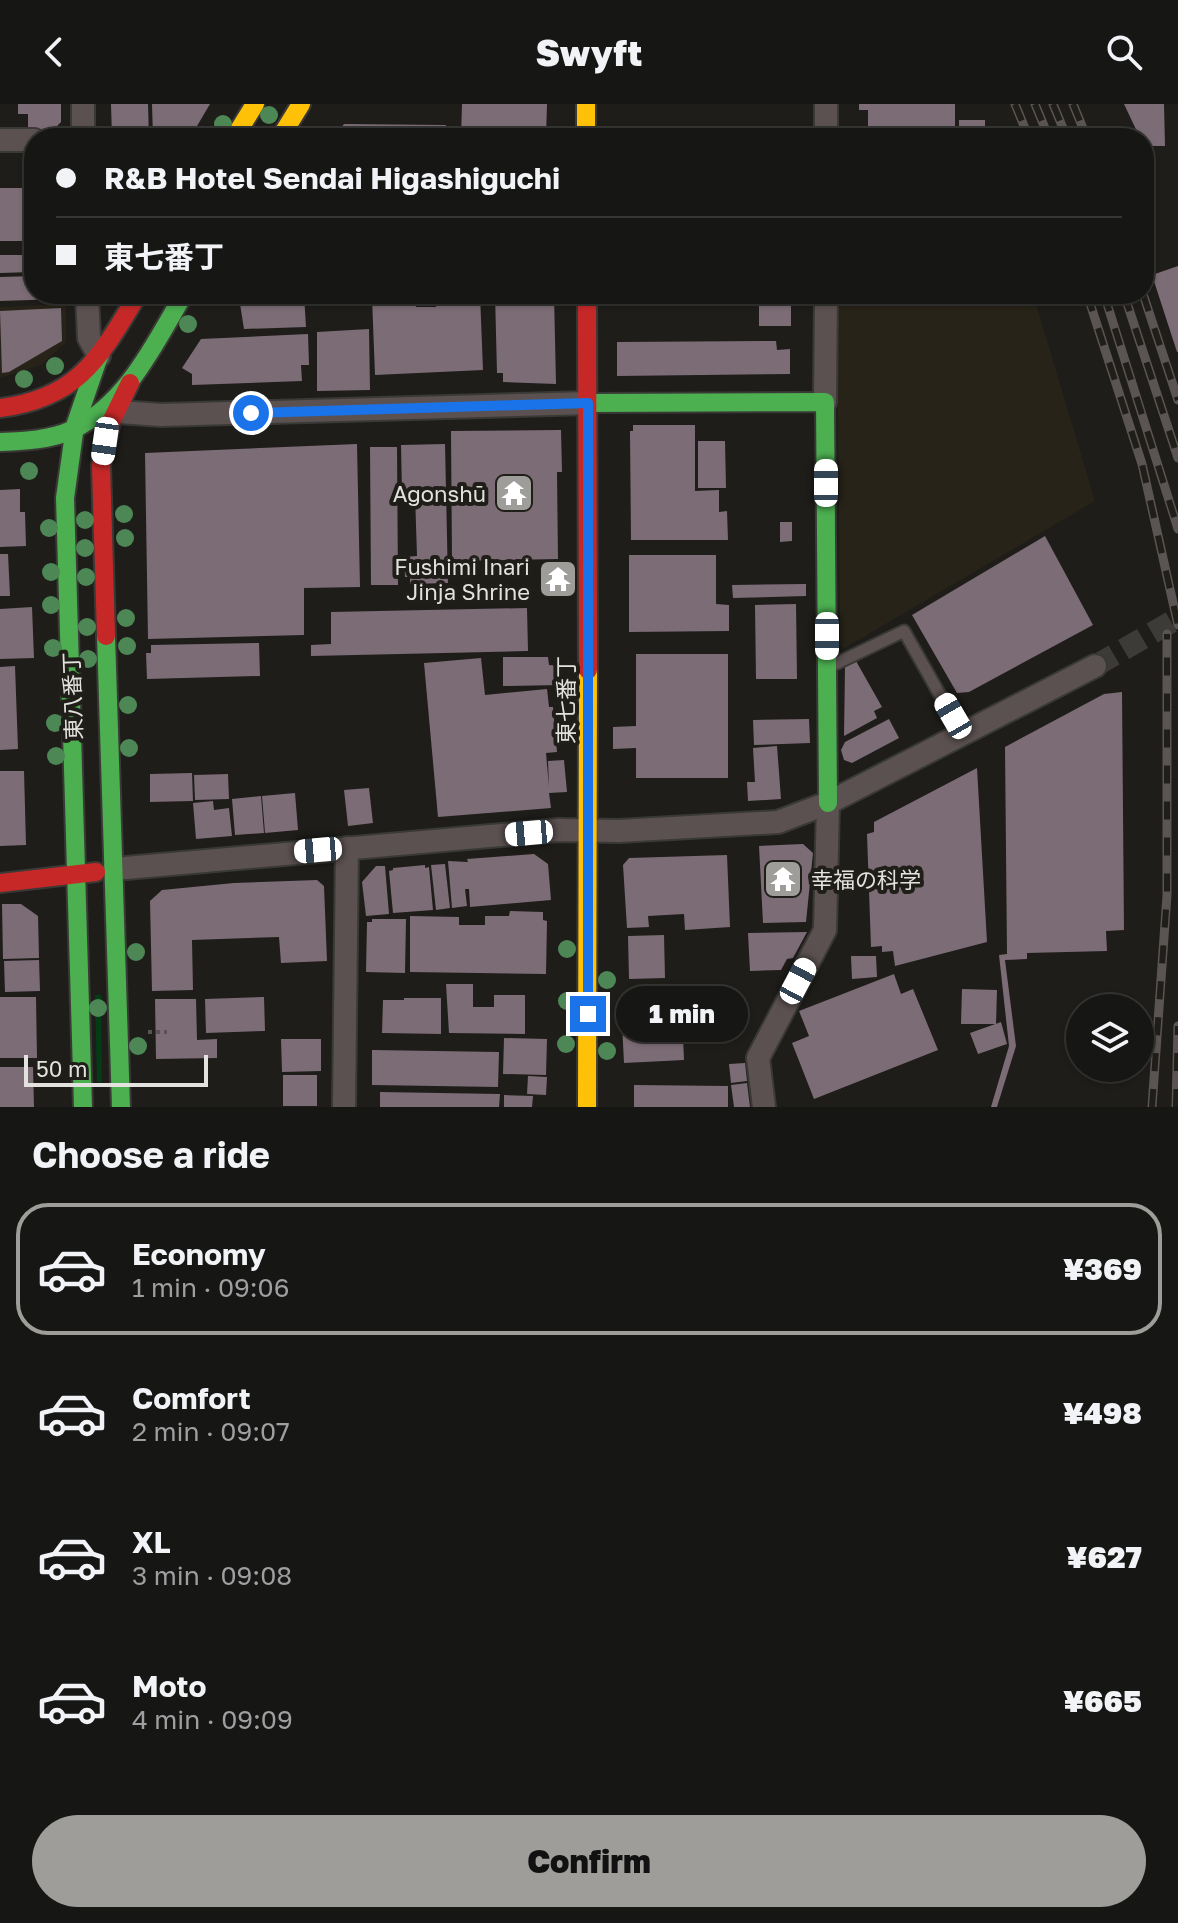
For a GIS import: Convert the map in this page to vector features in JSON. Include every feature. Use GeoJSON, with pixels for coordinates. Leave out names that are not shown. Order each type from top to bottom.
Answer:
{"type":"FeatureCollection","features":[{"type":"Feature","properties":{"kind":"street"},"geometry":{"type":"LineString","coordinates":[[83,104],[83,128]]}},
{"type":"Feature","properties":{"kind":"street"},"geometry":{"type":"LineString","coordinates":[[240,128],[255,104]]}},
{"type":"Feature","properties":{"kind":"street"},"geometry":{"type":"LineString","coordinates":[[286,128],[301,104]]}},
{"type":"Feature","properties":{"kind":"street"},"geometry":{"type":"LineString","coordinates":[[586,104],[586,128]]}},
{"type":"Feature","properties":{"kind":"street"},"geometry":{"type":"LineString","coordinates":[[826,104],[826,128]]}},
{"type":"Feature","properties":{"kind":"street"},"geometry":{"type":"LineString","coordinates":[[0,140],[24,140]]}},
{"type":"Feature","properties":{"kind":"street"},"geometry":{"type":"LineString","coordinates":[[87,304],[89,338],[99,356]]}},
{"type":"Feature","properties":{"kind":"street"},"geometry":{"type":"LineString","coordinates":[[24,407],[45,400],[83,375],[99,356],[132,304]]}},
{"type":"Feature","properties":{"kind":"street","name":"東八番丁"},"geometry":{"type":"LineString","coordinates":[[91,416],[130,383],[178,304]]}},
{"type":"Feature","properties":{"kind":"street","name":"東七番丁"},"geometry":{"type":"LineString","coordinates":[[587,304],[587,1107]]}},
{"type":"Feature","properties":{"kind":"street"},"geometry":{"type":"LineString","coordinates":[[764,1107],[758,1058],[825,930],[828,803],[826,304]]}},
{"type":"Feature","properties":{"kind":"street","name":"東八番丁"},"geometry":{"type":"LineString","coordinates":[[83,1107],[65,498],[67,464],[91,416],[99,356]]}},
{"type":"Feature","properties":{"kind":"street"},"geometry":{"type":"LineString","coordinates":[[24,407],[51,416],[91,416],[588,403],[825,402]]}},
{"type":"Feature","properties":{"kind":"street"},"geometry":{"type":"LineString","coordinates":[[0,408],[24,407],[91,416]]}},
{"type":"Feature","properties":{"kind":"street"},"geometry":{"type":"LineString","coordinates":[[1,442],[24,441],[91,416]]}},
{"type":"Feature","properties":{"kind":"street"},"geometry":{"type":"LineString","coordinates":[[91,416],[93,450],[101,465]]}},
{"type":"Feature","properties":{"kind":"street","name":"東八番丁"},"geometry":{"type":"LineString","coordinates":[[91,416],[105,441],[101,465],[121,1107]]}},
{"type":"Feature","properties":{"kind":"street"},"geometry":{"type":"LineString","coordinates":[[1,442],[31,455]]}},
{"type":"Feature","properties":{"kind":"street"},"geometry":{"type":"LineString","coordinates":[[48,473],[65,498]]}},
{"type":"Feature","properties":{"kind":"street"},"geometry":{"type":"LineString","coordinates":[[0,883],[114,869],[559,830],[778,822],[828,803],[1095,666]]}},
{"type":"Feature","properties":{"kind":"street"},"geometry":{"type":"LineString","coordinates":[[344,1107],[347,848]]}},
{"type":"Feature","properties":{"kind":"lane"},"geometry":{"type":"LineString","coordinates":[[827,668],[904,631],[962,734]]}},
{"type":"Feature","properties":{"kind":"path"},"geometry":{"type":"LineString","coordinates":[[148,1032],[167,1032]]}},
{"type":"Feature","properties":{"kind":"shaded area"},"geometry":{"type":"Polygon","coordinates":[[[66,304],[66,342],[41,365],[0,378],[0,307],[66,304]]]}},
{"type":"Feature","properties":{"kind":"shaded area"},"geometry":{"type":"Polygon","coordinates":[[[837,304],[1036,304],[1095,501],[843,649],[840,645],[837,304]]]}},
{"type":"Feature","properties":{"kind":"green space"},"geometry":{"type":"Polygon","coordinates":[[[95,995],[101,995],[102,1082],[97,1082],[95,995]]]}},
{"type":"Feature","properties":{"kind":"building"},"geometry":{"type":"Polygon","coordinates":[[[18,104],[61,104],[61,122],[55,128],[28,128],[28,114],[18,114],[18,104]]]}},
{"type":"Feature","properties":{"kind":"building"},"geometry":{"type":"Polygon","coordinates":[[[111,104],[148,104],[149,128],[112,128],[111,104]]]}},
{"type":"Feature","properties":{"kind":"building"},"geometry":{"type":"Polygon","coordinates":[[[152,104],[210,104],[196,128],[153,128],[152,104]]]}},
{"type":"Feature","properties":{"kind":"building"},"geometry":{"type":"Polygon","coordinates":[[[462,104],[547,104],[546,128],[461,128],[462,104]]]}},
{"type":"Feature","properties":{"kind":"building"},"geometry":{"type":"Polygon","coordinates":[[[859,104],[955,104],[955,128],[868,128],[868,110],[859,110],[859,104]]]}},
{"type":"Feature","properties":{"kind":"building"},"geometry":{"type":"Polygon","coordinates":[[[1124,104],[1164,104],[1165,146],[1154,146],[1154,128],[1135,128],[1124,104]]]}},
{"type":"Feature","properties":{"kind":"building"},"geometry":{"type":"Polygon","coordinates":[[[959,120],[985,120],[985,128],[959,128],[959,120]]]}},
{"type":"Feature","properties":{"kind":"building"},"geometry":{"type":"Polygon","coordinates":[[[344,124],[446,125],[446,128],[341,128],[344,124]]]}},
{"type":"Feature","properties":{"kind":"building"},"geometry":{"type":"Polygon","coordinates":[[[0,188],[24,188],[24,241],[0,241],[0,188]]]}},
{"type":"Feature","properties":{"kind":"building"},"geometry":{"type":"Polygon","coordinates":[[[0,255],[24,255],[24,272],[0,273],[0,255]]]}},
{"type":"Feature","properties":{"kind":"building"},"geometry":{"type":"Polygon","coordinates":[[[1178,266],[1178,352],[1154,281],[1154,274],[1178,266]]]}},
{"type":"Feature","properties":{"kind":"building"},"geometry":{"type":"Polygon","coordinates":[[[24,276],[24,300],[0,301],[0,277],[24,276]]]}},
{"type":"Feature","properties":{"kind":"building"},"geometry":{"type":"Polygon","coordinates":[[[240,304],[305,304],[306,327],[244,329],[240,304]]]}},
{"type":"Feature","properties":{"kind":"building"},"geometry":{"type":"Polygon","coordinates":[[[372,304],[436,307],[436,304],[480,304],[483,370],[375,375],[372,304]]]}},
{"type":"Feature","properties":{"kind":"building"},"geometry":{"type":"Polygon","coordinates":[[[495,304],[554,304],[556,384],[503,382],[503,373],[497,373],[495,304]]]}},
{"type":"Feature","properties":{"kind":"building"},"geometry":{"type":"Polygon","coordinates":[[[759,304],[791,304],[791,326],[759,326],[759,304]]]}},
{"type":"Feature","properties":{"kind":"building"},"geometry":{"type":"Polygon","coordinates":[[[61,308],[62,341],[9,372],[2,373],[0,311],[61,308]]]}},
{"type":"Feature","properties":{"kind":"building"},"geometry":{"type":"Polygon","coordinates":[[[369,329],[370,390],[317,391],[317,332],[369,329]]]}},
{"type":"Feature","properties":{"kind":"building"},"geometry":{"type":"Polygon","coordinates":[[[308,334],[309,365],[301,365],[302,381],[192,385],[192,374],[182,368],[201,339],[308,334]]]}},
{"type":"Feature","properties":{"kind":"building"},"geometry":{"type":"Polygon","coordinates":[[[776,341],[777,350],[790,349],[790,374],[617,376],[617,342],[776,341]]]}},
{"type":"Feature","properties":{"kind":"building"},"geometry":{"type":"Polygon","coordinates":[[[633,425],[695,425],[695,491],[719,490],[719,512],[727,511],[728,540],[631,540],[630,431],[633,431],[633,425]]]}},
{"type":"Feature","properties":{"kind":"building"},"geometry":{"type":"Polygon","coordinates":[[[561,430],[562,472],[557,472],[558,559],[452,561],[451,431],[561,430]]]}},
{"type":"Feature","properties":{"kind":"building"},"geometry":{"type":"Polygon","coordinates":[[[698,441],[725,441],[726,488],[698,488],[698,441]]]}},
{"type":"Feature","properties":{"kind":"building"},"geometry":{"type":"Polygon","coordinates":[[[357,444],[360,587],[304,588],[304,635],[148,639],[145,453],[357,444]]]}},
{"type":"Feature","properties":{"kind":"building"},"geometry":{"type":"Polygon","coordinates":[[[445,444],[448,583],[410,584],[410,577],[405,577],[404,557],[417,556],[415,494],[402,494],[401,445],[445,444]]]}},
{"type":"Feature","properties":{"kind":"building"},"geometry":{"type":"Polygon","coordinates":[[[370,447],[397,447],[398,585],[371,585],[370,447]]]}},
{"type":"Feature","properties":{"kind":"building"},"geometry":{"type":"Polygon","coordinates":[[[20,489],[20,512],[25,512],[26,546],[0,547],[0,490],[20,489]]]}},
{"type":"Feature","properties":{"kind":"building"},"geometry":{"type":"Polygon","coordinates":[[[780,522],[792,522],[792,541],[780,542],[780,522]]]}},
{"type":"Feature","properties":{"kind":"building"},"geometry":{"type":"Polygon","coordinates":[[[1045,536],[1093,625],[969,692],[957,693],[912,615],[1045,536]]]}},
{"type":"Feature","properties":{"kind":"building"},"geometry":{"type":"Polygon","coordinates":[[[0,554],[8,554],[10,596],[0,596],[0,554]]]}},
{"type":"Feature","properties":{"kind":"building"},"geometry":{"type":"Polygon","coordinates":[[[629,555],[716,555],[716,604],[729,605],[729,631],[629,632],[629,555]]]}},
{"type":"Feature","properties":{"kind":"building"},"geometry":{"type":"Polygon","coordinates":[[[552,572],[564,573],[564,586],[552,586],[552,572]]]}},
{"type":"Feature","properties":{"kind":"building"},"geometry":{"type":"Polygon","coordinates":[[[806,584],[806,596],[733,598],[732,585],[806,584]]]}},
{"type":"Feature","properties":{"kind":"building"},"geometry":{"type":"Polygon","coordinates":[[[796,604],[797,679],[756,679],[755,605],[796,604]]]}},
{"type":"Feature","properties":{"kind":"building"},"geometry":{"type":"Polygon","coordinates":[[[32,607],[34,658],[0,659],[0,609],[32,607]]]}},
{"type":"Feature","properties":{"kind":"building"},"geometry":{"type":"Polygon","coordinates":[[[527,608],[528,651],[311,656],[311,645],[331,644],[331,612],[527,608]]]}},
{"type":"Feature","properties":{"kind":"building"},"geometry":{"type":"Polygon","coordinates":[[[259,643],[260,676],[147,679],[146,653],[151,653],[151,645],[259,643]]]}},
{"type":"Feature","properties":{"kind":"building"},"geometry":{"type":"Polygon","coordinates":[[[636,654],[728,654],[728,778],[636,778],[636,748],[613,749],[613,727],[636,726],[636,654]]]}},
{"type":"Feature","properties":{"kind":"building"},"geometry":{"type":"Polygon","coordinates":[[[503,657],[548,657],[549,665],[560,666],[561,685],[503,686],[503,657]]]}},
{"type":"Feature","properties":{"kind":"building"},"geometry":{"type":"Polygon","coordinates":[[[481,658],[485,695],[547,689],[549,707],[553,707],[557,752],[546,753],[549,787],[548,761],[564,760],[567,792],[549,793],[551,808],[438,817],[424,663],[481,658]]]}},
{"type":"Feature","properties":{"kind":"building"},"geometry":{"type":"Polygon","coordinates":[[[856,661],[882,707],[874,711],[877,718],[844,736],[845,667],[856,661]]]}},
{"type":"Feature","properties":{"kind":"building"},"geometry":{"type":"Polygon","coordinates":[[[15,666],[18,749],[0,750],[0,667],[15,666]]]}},
{"type":"Feature","properties":{"kind":"building"},"geometry":{"type":"Polygon","coordinates":[[[1122,692],[1124,930],[1106,931],[1107,951],[1027,953],[1027,959],[1005,960],[1016,1046],[997,1107],[991,1107],[1009,1046],[999,955],[1007,954],[1005,747],[1104,694],[1122,692]]]}},
{"type":"Feature","properties":{"kind":"building"},"geometry":{"type":"Polygon","coordinates":[[[809,719],[810,743],[754,745],[753,720],[809,719]]]}},
{"type":"Feature","properties":{"kind":"building"},"geometry":{"type":"Polygon","coordinates":[[[889,719],[899,738],[852,763],[844,760],[841,750],[845,742],[889,719]]]}},
{"type":"Feature","properties":{"kind":"building"},"geometry":{"type":"Polygon","coordinates":[[[777,746],[781,799],[748,801],[747,782],[755,782],[753,748],[777,746]]]}},
{"type":"Feature","properties":{"kind":"building"},"geometry":{"type":"Polygon","coordinates":[[[977,768],[987,942],[895,966],[893,951],[882,952],[882,946],[871,947],[867,834],[874,832],[874,822],[977,768]]]}},
{"type":"Feature","properties":{"kind":"building"},"geometry":{"type":"Polygon","coordinates":[[[0,771],[24,771],[26,845],[0,846],[0,771]]]}},
{"type":"Feature","properties":{"kind":"building"},"geometry":{"type":"Polygon","coordinates":[[[192,773],[193,801],[150,802],[150,774],[192,773]]]}},
{"type":"Feature","properties":{"kind":"building"},"geometry":{"type":"Polygon","coordinates":[[[228,774],[229,799],[195,800],[194,775],[228,774]]]}},
{"type":"Feature","properties":{"kind":"building"},"geometry":{"type":"Polygon","coordinates":[[[369,788],[373,823],[348,826],[344,790],[369,788]]]}},
{"type":"Feature","properties":{"kind":"building"},"geometry":{"type":"Polygon","coordinates":[[[295,793],[298,830],[265,833],[262,796],[295,793]]]}},
{"type":"Feature","properties":{"kind":"building"},"geometry":{"type":"Polygon","coordinates":[[[261,796],[264,833],[235,835],[232,799],[261,796]]]}},
{"type":"Feature","properties":{"kind":"building"},"geometry":{"type":"Polygon","coordinates":[[[213,801],[214,810],[229,808],[232,836],[196,839],[193,803],[213,801]]]}},
{"type":"Feature","properties":{"kind":"building"},"geometry":{"type":"Polygon","coordinates":[[[803,844],[813,853],[806,922],[763,923],[759,846],[803,844]]]}},
{"type":"Feature","properties":{"kind":"building"},"geometry":{"type":"Polygon","coordinates":[[[534,854],[548,864],[551,900],[470,907],[469,889],[465,889],[467,906],[452,908],[448,861],[468,862],[467,859],[534,854]]]}},
{"type":"Feature","properties":{"kind":"building"},"geometry":{"type":"Polygon","coordinates":[[[727,855],[730,927],[685,930],[684,914],[648,916],[649,927],[627,928],[623,865],[629,858],[727,855]]]}},
{"type":"Feature","properties":{"kind":"building"},"geometry":{"type":"Polygon","coordinates":[[[445,864],[450,908],[436,910],[431,865],[445,864]]]}},
{"type":"Feature","properties":{"kind":"building"},"geometry":{"type":"Polygon","coordinates":[[[425,865],[425,868],[429,867],[433,910],[393,913],[389,871],[425,865]]]}},
{"type":"Feature","properties":{"kind":"building"},"geometry":{"type":"Polygon","coordinates":[[[376,866],[385,866],[389,914],[366,916],[362,882],[376,866]]]}},
{"type":"Feature","properties":{"kind":"building"},"geometry":{"type":"Polygon","coordinates":[[[317,880],[324,886],[327,961],[281,963],[279,937],[192,940],[193,990],[152,991],[150,901],[162,890],[317,880]]]}},
{"type":"Feature","properties":{"kind":"building"},"geometry":{"type":"Polygon","coordinates":[[[2,904],[21,904],[38,916],[39,958],[3,959],[2,904]]]}},
{"type":"Feature","properties":{"kind":"building"},"geometry":{"type":"Polygon","coordinates":[[[510,911],[543,912],[543,920],[547,921],[546,974],[410,972],[410,916],[459,917],[459,925],[485,925],[485,916],[509,916],[510,911]]]}},
{"type":"Feature","properties":{"kind":"building"},"geometry":{"type":"Polygon","coordinates":[[[372,919],[406,919],[405,973],[366,972],[367,922],[372,922],[372,919]]]}},
{"type":"Feature","properties":{"kind":"building"},"geometry":{"type":"Polygon","coordinates":[[[807,932],[793,958],[787,959],[781,970],[750,971],[748,933],[807,932]]]}},
{"type":"Feature","properties":{"kind":"building"},"geometry":{"type":"Polygon","coordinates":[[[664,935],[665,978],[629,979],[628,936],[664,935]]]}},
{"type":"Feature","properties":{"kind":"building"},"geometry":{"type":"Polygon","coordinates":[[[851,956],[876,956],[877,977],[852,979],[851,956]]]}},
{"type":"Feature","properties":{"kind":"building"},"geometry":{"type":"Polygon","coordinates":[[[39,960],[40,991],[5,992],[4,961],[39,960]]]}},
{"type":"Feature","properties":{"kind":"building"},"geometry":{"type":"Polygon","coordinates":[[[894,974],[901,994],[913,989],[938,1050],[814,1099],[792,1043],[809,1036],[799,1011],[894,974]]]}},
{"type":"Feature","properties":{"kind":"building"},"geometry":{"type":"Polygon","coordinates":[[[446,984],[473,984],[473,1007],[494,1007],[494,995],[525,995],[525,1034],[449,1033],[446,984]]]}},
{"type":"Feature","properties":{"kind":"building"},"geometry":{"type":"Polygon","coordinates":[[[962,989],[997,990],[996,1024],[961,1024],[962,989]]]}},
{"type":"Feature","properties":{"kind":"building"},"geometry":{"type":"Polygon","coordinates":[[[673,996],[673,1010],[631,1012],[631,998],[673,996]]]}},
{"type":"Feature","properties":{"kind":"building"},"geometry":{"type":"Polygon","coordinates":[[[0,997],[36,997],[37,1058],[0,1058],[0,997]]]}},
{"type":"Feature","properties":{"kind":"building"},"geometry":{"type":"Polygon","coordinates":[[[264,997],[265,1031],[206,1033],[205,999],[264,997]]]}},
{"type":"Feature","properties":{"kind":"building"},"geometry":{"type":"Polygon","coordinates":[[[441,998],[441,1034],[382,1033],[383,1000],[441,998]]]}},
{"type":"Feature","properties":{"kind":"building"},"geometry":{"type":"Polygon","coordinates":[[[155,999],[196,999],[197,1040],[217,1039],[217,1058],[156,1059],[155,999]]]}},
{"type":"Feature","properties":{"kind":"building"},"geometry":{"type":"Polygon","coordinates":[[[672,1013],[673,1038],[683,1037],[684,1060],[624,1063],[622,1023],[633,1022],[632,1014],[672,1013]]]}},
{"type":"Feature","properties":{"kind":"building"},"geometry":{"type":"Polygon","coordinates":[[[1001,1022],[1007,1044],[978,1054],[970,1033],[1001,1022]]]}},
{"type":"Feature","properties":{"kind":"building"},"geometry":{"type":"Polygon","coordinates":[[[504,1038],[547,1039],[546,1075],[503,1074],[504,1038]]]}},
{"type":"Feature","properties":{"kind":"building"},"geometry":{"type":"Polygon","coordinates":[[[281,1039],[321,1039],[321,1071],[282,1072],[281,1039]]]}},
{"type":"Feature","properties":{"kind":"building"},"geometry":{"type":"Polygon","coordinates":[[[372,1050],[499,1052],[498,1087],[372,1085],[372,1050]]]}},
{"type":"Feature","properties":{"kind":"building"},"geometry":{"type":"Polygon","coordinates":[[[745,1063],[747,1081],[731,1083],[729,1064],[745,1063]]]}},
{"type":"Feature","properties":{"kind":"building"},"geometry":{"type":"Polygon","coordinates":[[[0,1067],[33,1067],[34,1107],[0,1107],[0,1067]]]}},
{"type":"Feature","properties":{"kind":"building"},"geometry":{"type":"Polygon","coordinates":[[[283,1075],[317,1075],[317,1106],[283,1106],[283,1075]]]}},
{"type":"Feature","properties":{"kind":"building"},"geometry":{"type":"Polygon","coordinates":[[[528,1076],[547,1077],[546,1095],[527,1094],[528,1076]]]}},
{"type":"Feature","properties":{"kind":"building"},"geometry":{"type":"Polygon","coordinates":[[[747,1083],[750,1107],[734,1107],[731,1085],[747,1083]]]}},
{"type":"Feature","properties":{"kind":"building"},"geometry":{"type":"Polygon","coordinates":[[[634,1085],[728,1086],[728,1107],[634,1107],[634,1085]]]}},
{"type":"Feature","properties":{"kind":"building"},"geometry":{"type":"Polygon","coordinates":[[[380,1092],[500,1094],[499,1107],[380,1107],[380,1092]]]}},
{"type":"Feature","properties":{"kind":"building"},"geometry":{"type":"Polygon","coordinates":[[[504,1095],[533,1096],[532,1107],[504,1107],[504,1095]]]}},
{"type":"Feature","properties":{"kind":"tunnel"},"geometry":{"type":"LineString","coordinates":[[1095,666],[1178,618]]}},
{"type":"Feature","properties":{"kind":"railway"},"geometry":{"type":"LineString","coordinates":[[1015,104],[1025,128]]}},
{"type":"Feature","properties":{"kind":"railway"},"geometry":{"type":"LineString","coordinates":[[1035,104],[1045,128]]}},
{"type":"Feature","properties":{"kind":"railway"},"geometry":{"type":"LineString","coordinates":[[1053,104],[1063,128]]}},
{"type":"Feature","properties":{"kind":"railway"},"geometry":{"type":"LineString","coordinates":[[1073,104],[1083,128]]}},
{"type":"Feature","properties":{"kind":"railway"},"geometry":{"type":"LineString","coordinates":[[1090,304],[1142,464],[1178,625]]}},
{"type":"Feature","properties":{"kind":"railway"},"geometry":{"type":"LineString","coordinates":[[1107,304],[1178,529]]}},
{"type":"Feature","properties":{"kind":"railway"},"geometry":{"type":"LineString","coordinates":[[1127,304],[1178,458]]}},
{"type":"Feature","properties":{"kind":"railway"},"geometry":{"type":"LineString","coordinates":[[1146,304],[1178,400]]}},
{"type":"Feature","properties":{"kind":"railway"},"geometry":{"type":"LineString","coordinates":[[1152,1107],[1167,895],[1167,634]]}},
{"type":"Feature","properties":{"kind":"railway"},"geometry":{"type":"LineString","coordinates":[[1176,1107],[1178,1026]]}},
{"type":"Feature","properties":{"kind":"traffic: fast"},"geometry":{"type":"LineString","coordinates":[[0,442],[55,436],[91,419],[109,405],[138,371],[178,304]]}},
{"type":"Feature","properties":{"kind":"traffic: fast"},"geometry":{"type":"LineString","coordinates":[[83,1107],[65,498],[75,426],[99,356]]}},
{"type":"Feature","properties":{"kind":"traffic: fast"},"geometry":{"type":"LineString","coordinates":[[588,403],[825,402],[828,803]]}},
{"type":"Feature","properties":{"kind":"traffic: fast"},"geometry":{"type":"LineString","coordinates":[[106,636],[121,1107]]}},
{"type":"Feature","properties":{"kind":"traffic: slow"},"geometry":{"type":"LineString","coordinates":[[240,128],[255,104]]}},
{"type":"Feature","properties":{"kind":"traffic: slow"},"geometry":{"type":"LineString","coordinates":[[286,128],[301,104]]}},
{"type":"Feature","properties":{"kind":"traffic: slow"},"geometry":{"type":"LineString","coordinates":[[586,104],[586,128]]}},
{"type":"Feature","properties":{"kind":"traffic: slow"},"geometry":{"type":"LineString","coordinates":[[587,1107],[588,670]]}},
{"type":"Feature","properties":{"kind":"traffic: jam"},"geometry":{"type":"LineString","coordinates":[[0,408],[50,395],[68,384],[98,355],[132,304]]}},
{"type":"Feature","properties":{"kind":"traffic: jam"},"geometry":{"type":"LineString","coordinates":[[587,304],[588,670]]}},
{"type":"Feature","properties":{"kind":"traffic: jam"},"geometry":{"type":"LineString","coordinates":[[106,636],[101,465],[111,422],[130,383]]}},
{"type":"Feature","properties":{"kind":"traffic: jam"},"geometry":{"type":"LineString","coordinates":[[0,883],[96,872]]}},
{"type":"Feature","properties":{"kind":"place","name":"Agonshū"},"geometry":{"type":"Point","coordinates":[514,493]}},
{"type":"Feature","properties":{"kind":"place","name":"Fushimi Inari Jinja Shrine"},"geometry":{"type":"Point","coordinates":[558,579]}},
{"type":"Feature","properties":{"kind":"place","name":"幸福の科学"},"geometry":{"type":"Point","coordinates":[783,879]}},
{"type":"Feature","properties":{"kind":"route"},"geometry":{"type":"LineString","coordinates":[[251,413],[588,403],[588,1014]]}}]}
